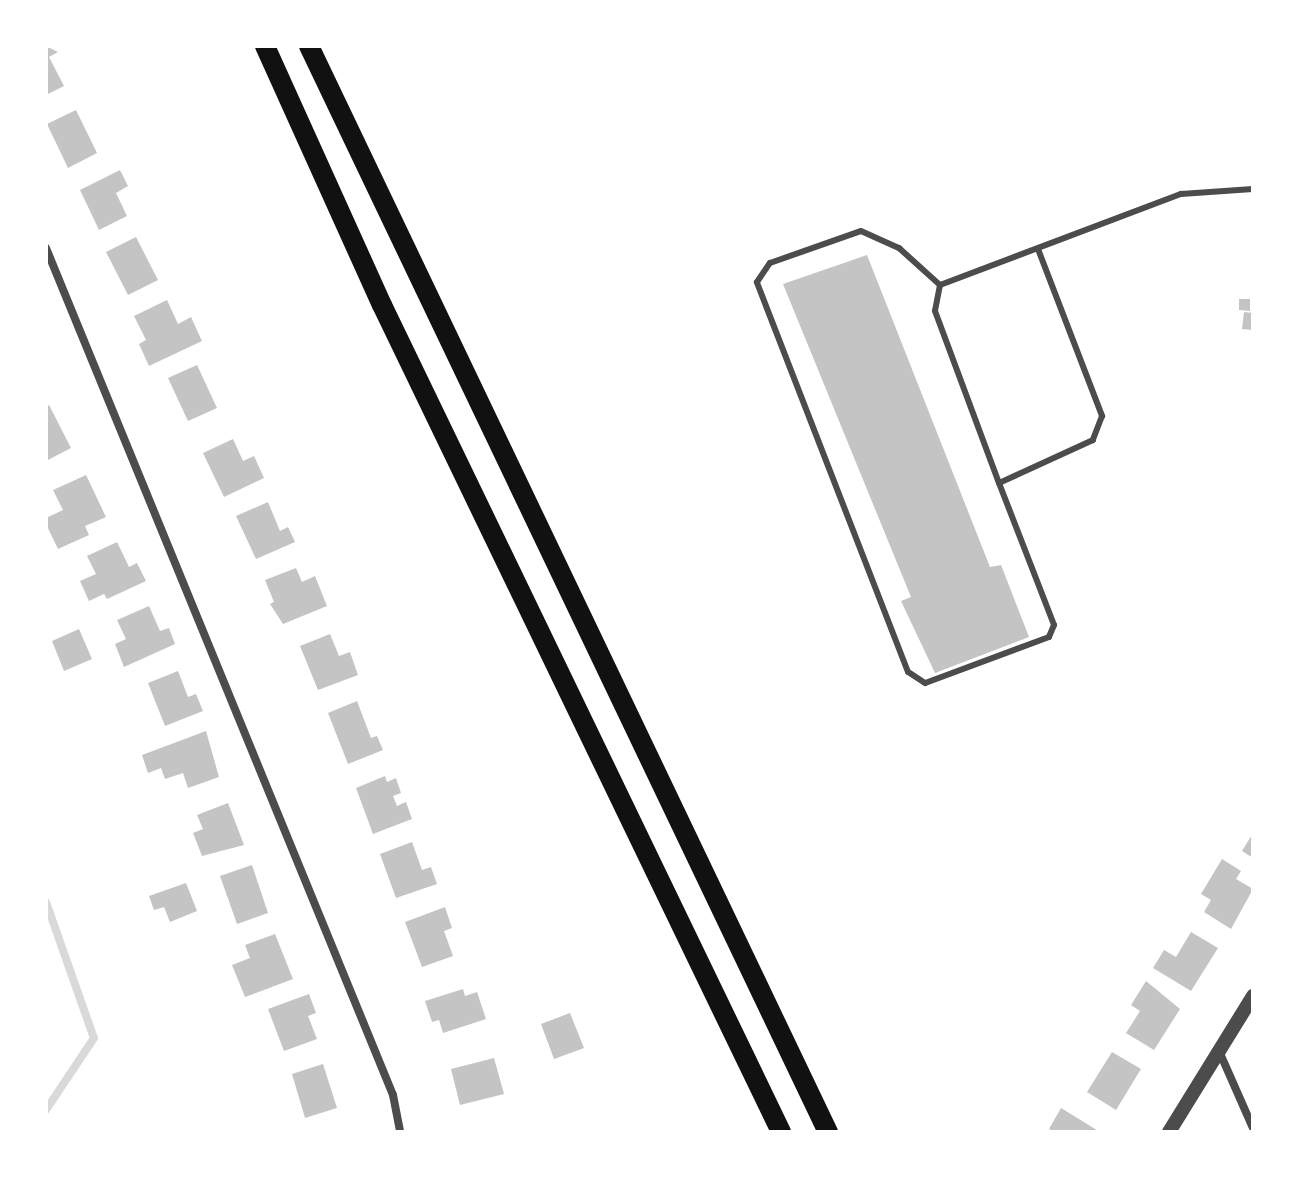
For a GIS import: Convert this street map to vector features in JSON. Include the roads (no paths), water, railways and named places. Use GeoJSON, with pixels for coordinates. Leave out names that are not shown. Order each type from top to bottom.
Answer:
{"type":"FeatureCollection","features":[{"type":"Feature","properties":{"kind":"highway"},"geometry":{"type":"LineString","coordinates":[[265,46],[382,305],[781,1132]]}},
{"type":"Feature","properties":{"kind":"highway"},"geometry":{"type":"LineString","coordinates":[[309,46],[828,1132]]}},
{"type":"Feature","properties":{"kind":"street"},"geometry":{"type":"LineString","coordinates":[[46,248],[393,1095],[400,1132]]}},
{"type":"Feature","properties":{"kind":"street"},"geometry":{"type":"LineString","coordinates":[[1169,1132],[1253,996]]}},
{"type":"Feature","properties":{"kind":"street"},"geometry":{"type":"LineString","coordinates":[[1218,1050],[1253,1128]]}},
{"type":"Feature","properties":{"kind":"lane"},"geometry":{"type":"LineString","coordinates":[[940,285],[1181,194],[1253,189]]}},
{"type":"Feature","properties":{"kind":"lane"},"geometry":{"type":"LineString","coordinates":[[861,231],[899,248],[940,285],[935,311],[1054,625],[1049,637],[925,683],[908,672],[757,282],[770,263],[861,231]]}},
{"type":"Feature","properties":{"kind":"lane"},"geometry":{"type":"LineString","coordinates":[[999,483],[1093,440],[1102,416],[1038,249]]}},
{"type":"Feature","properties":{"kind":"waterway"},"geometry":{"type":"LineString","coordinates":[[46,902],[94,1038],[46,1110]]}}]}
